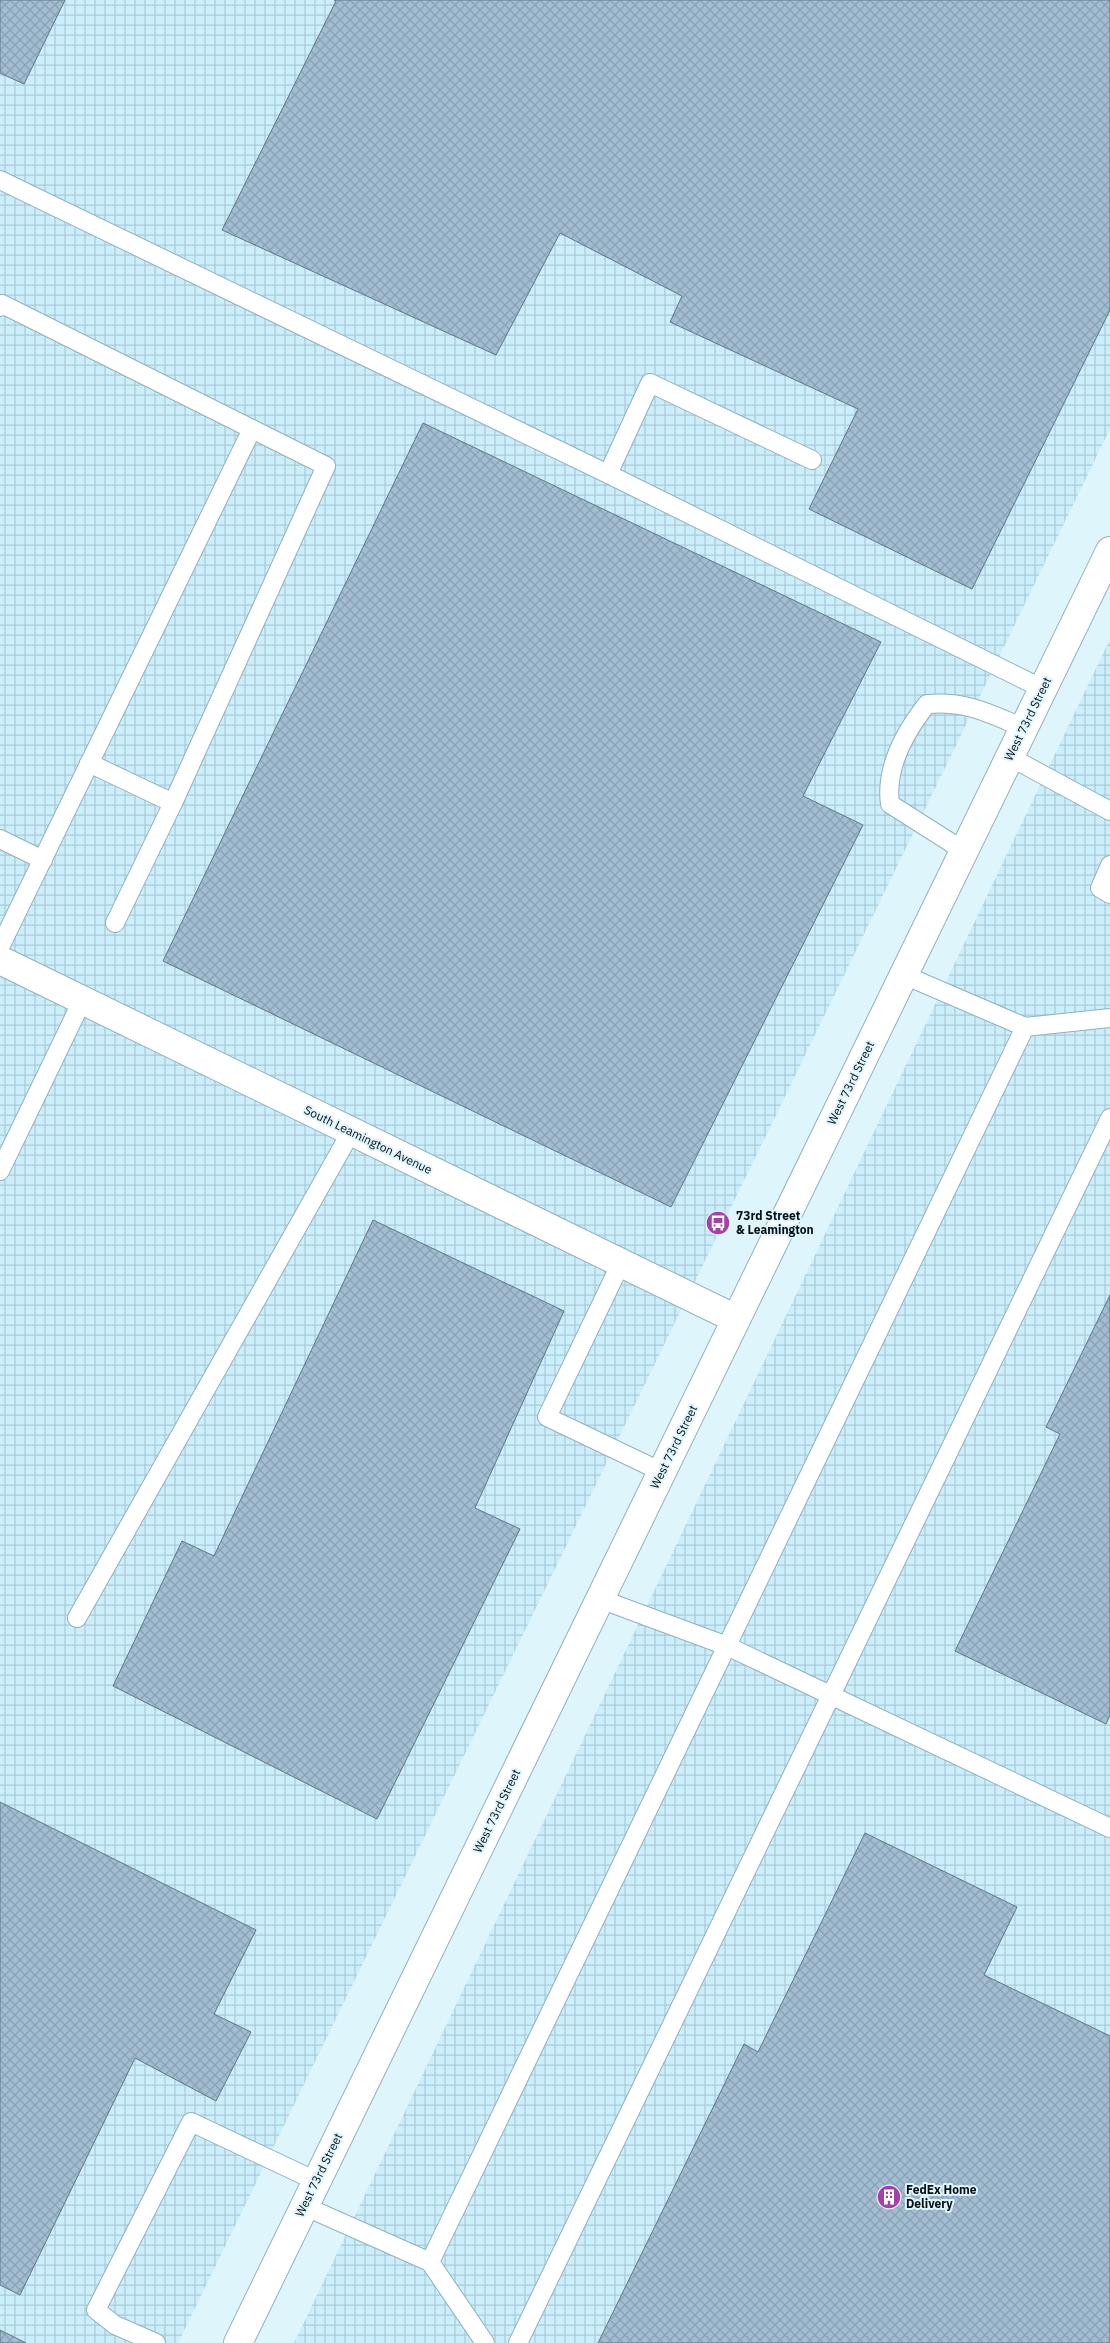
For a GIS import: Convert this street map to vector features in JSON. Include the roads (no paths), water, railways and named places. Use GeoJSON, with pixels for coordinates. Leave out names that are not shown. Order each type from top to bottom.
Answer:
{"type":"FeatureCollection","features":[{"type":"Feature","properties":{"kind":"street","name":"West 73rd Street"},"geometry":{"type":"LineString","coordinates":[[238,2343],[1110,551]]}},
{"type":"Feature","properties":{"kind":"street","name":"South Leamington Avenue"},"geometry":{"type":"LineString","coordinates":[[0,960],[736,1319]]}},
{"type":"Feature","properties":{"kind":"lane"},"geometry":{"type":"LineString","coordinates":[[0,180],[608,474],[1043,690]]}},
{"type":"Feature","properties":{"kind":"lane"},"geometry":{"type":"LineString","coordinates":[[0,307],[2,304],[326,466],[173,803],[114,923]]}},
{"type":"Feature","properties":{"kind":"lane"},"geometry":{"type":"LineString","coordinates":[[608,474],[650,383],[812,460]]}},
{"type":"Feature","properties":{"kind":"lane"},"geometry":{"type":"LineString","coordinates":[[0,947],[252,430]]}},
{"type":"Feature","properties":{"kind":"lane"},"geometry":{"type":"LineString","coordinates":[[964,851],[890,804],[888,788],[896,757],[909,727],[927,704],[946,702],[966,705],[1024,728]]}},
{"type":"Feature","properties":{"kind":"lane"},"geometry":{"type":"LineString","coordinates":[[1010,757],[1110,811]]}},
{"type":"Feature","properties":{"kind":"lane"},"geometry":{"type":"LineString","coordinates":[[89,764],[173,803]]}},
{"type":"Feature","properties":{"kind":"lane"},"geometry":{"type":"LineString","coordinates":[[0,839],[42,860]]}},
{"type":"Feature","properties":{"kind":"lane"},"geometry":{"type":"LineString","coordinates":[[1110,865],[1100,888],[1110,894]]}},
{"type":"Feature","properties":{"kind":"lane"},"geometry":{"type":"LineString","coordinates":[[904,975],[1025,1026],[1110,1018]]}},
{"type":"Feature","properties":{"kind":"lane"},"geometry":{"type":"LineString","coordinates":[[0,1171],[82,1001]]}},
{"type":"Feature","properties":{"kind":"lane"},"geometry":{"type":"LineString","coordinates":[[430,2262],[1025,1026]]}},
{"type":"Feature","properties":{"kind":"lane"},"geometry":{"type":"LineString","coordinates":[[518,2343],[1110,1118]]}},
{"type":"Feature","properties":{"kind":"lane"},"geometry":{"type":"LineString","coordinates":[[77,1618],[351,1132]]}},
{"type":"Feature","properties":{"kind":"lane"},"geometry":{"type":"LineString","coordinates":[[621,1263],[547,1417],[662,1472]]}},
{"type":"Feature","properties":{"kind":"lane"},"geometry":{"type":"LineString","coordinates":[[600,1599],[728,1646],[1110,1828]]}},
{"type":"Feature","properties":{"kind":"lane"},"geometry":{"type":"LineString","coordinates":[[156,2343],[114,2325],[96,2310],[191,2122],[316,2181]]}},
{"type":"Feature","properties":{"kind":"lane"},"geometry":{"type":"LineString","coordinates":[[304,2206],[430,2262],[485,2343]]}},
{"type":"Feature","properties":{"kind":"place","name":"73rd Street & Leamington"},"geometry":{"type":"Point","coordinates":[718,1223]}},
{"type":"Feature","properties":{"kind":"place","name":"FedEx Home Delivery"},"geometry":{"type":"Point","coordinates":[889,2197]}}]}
